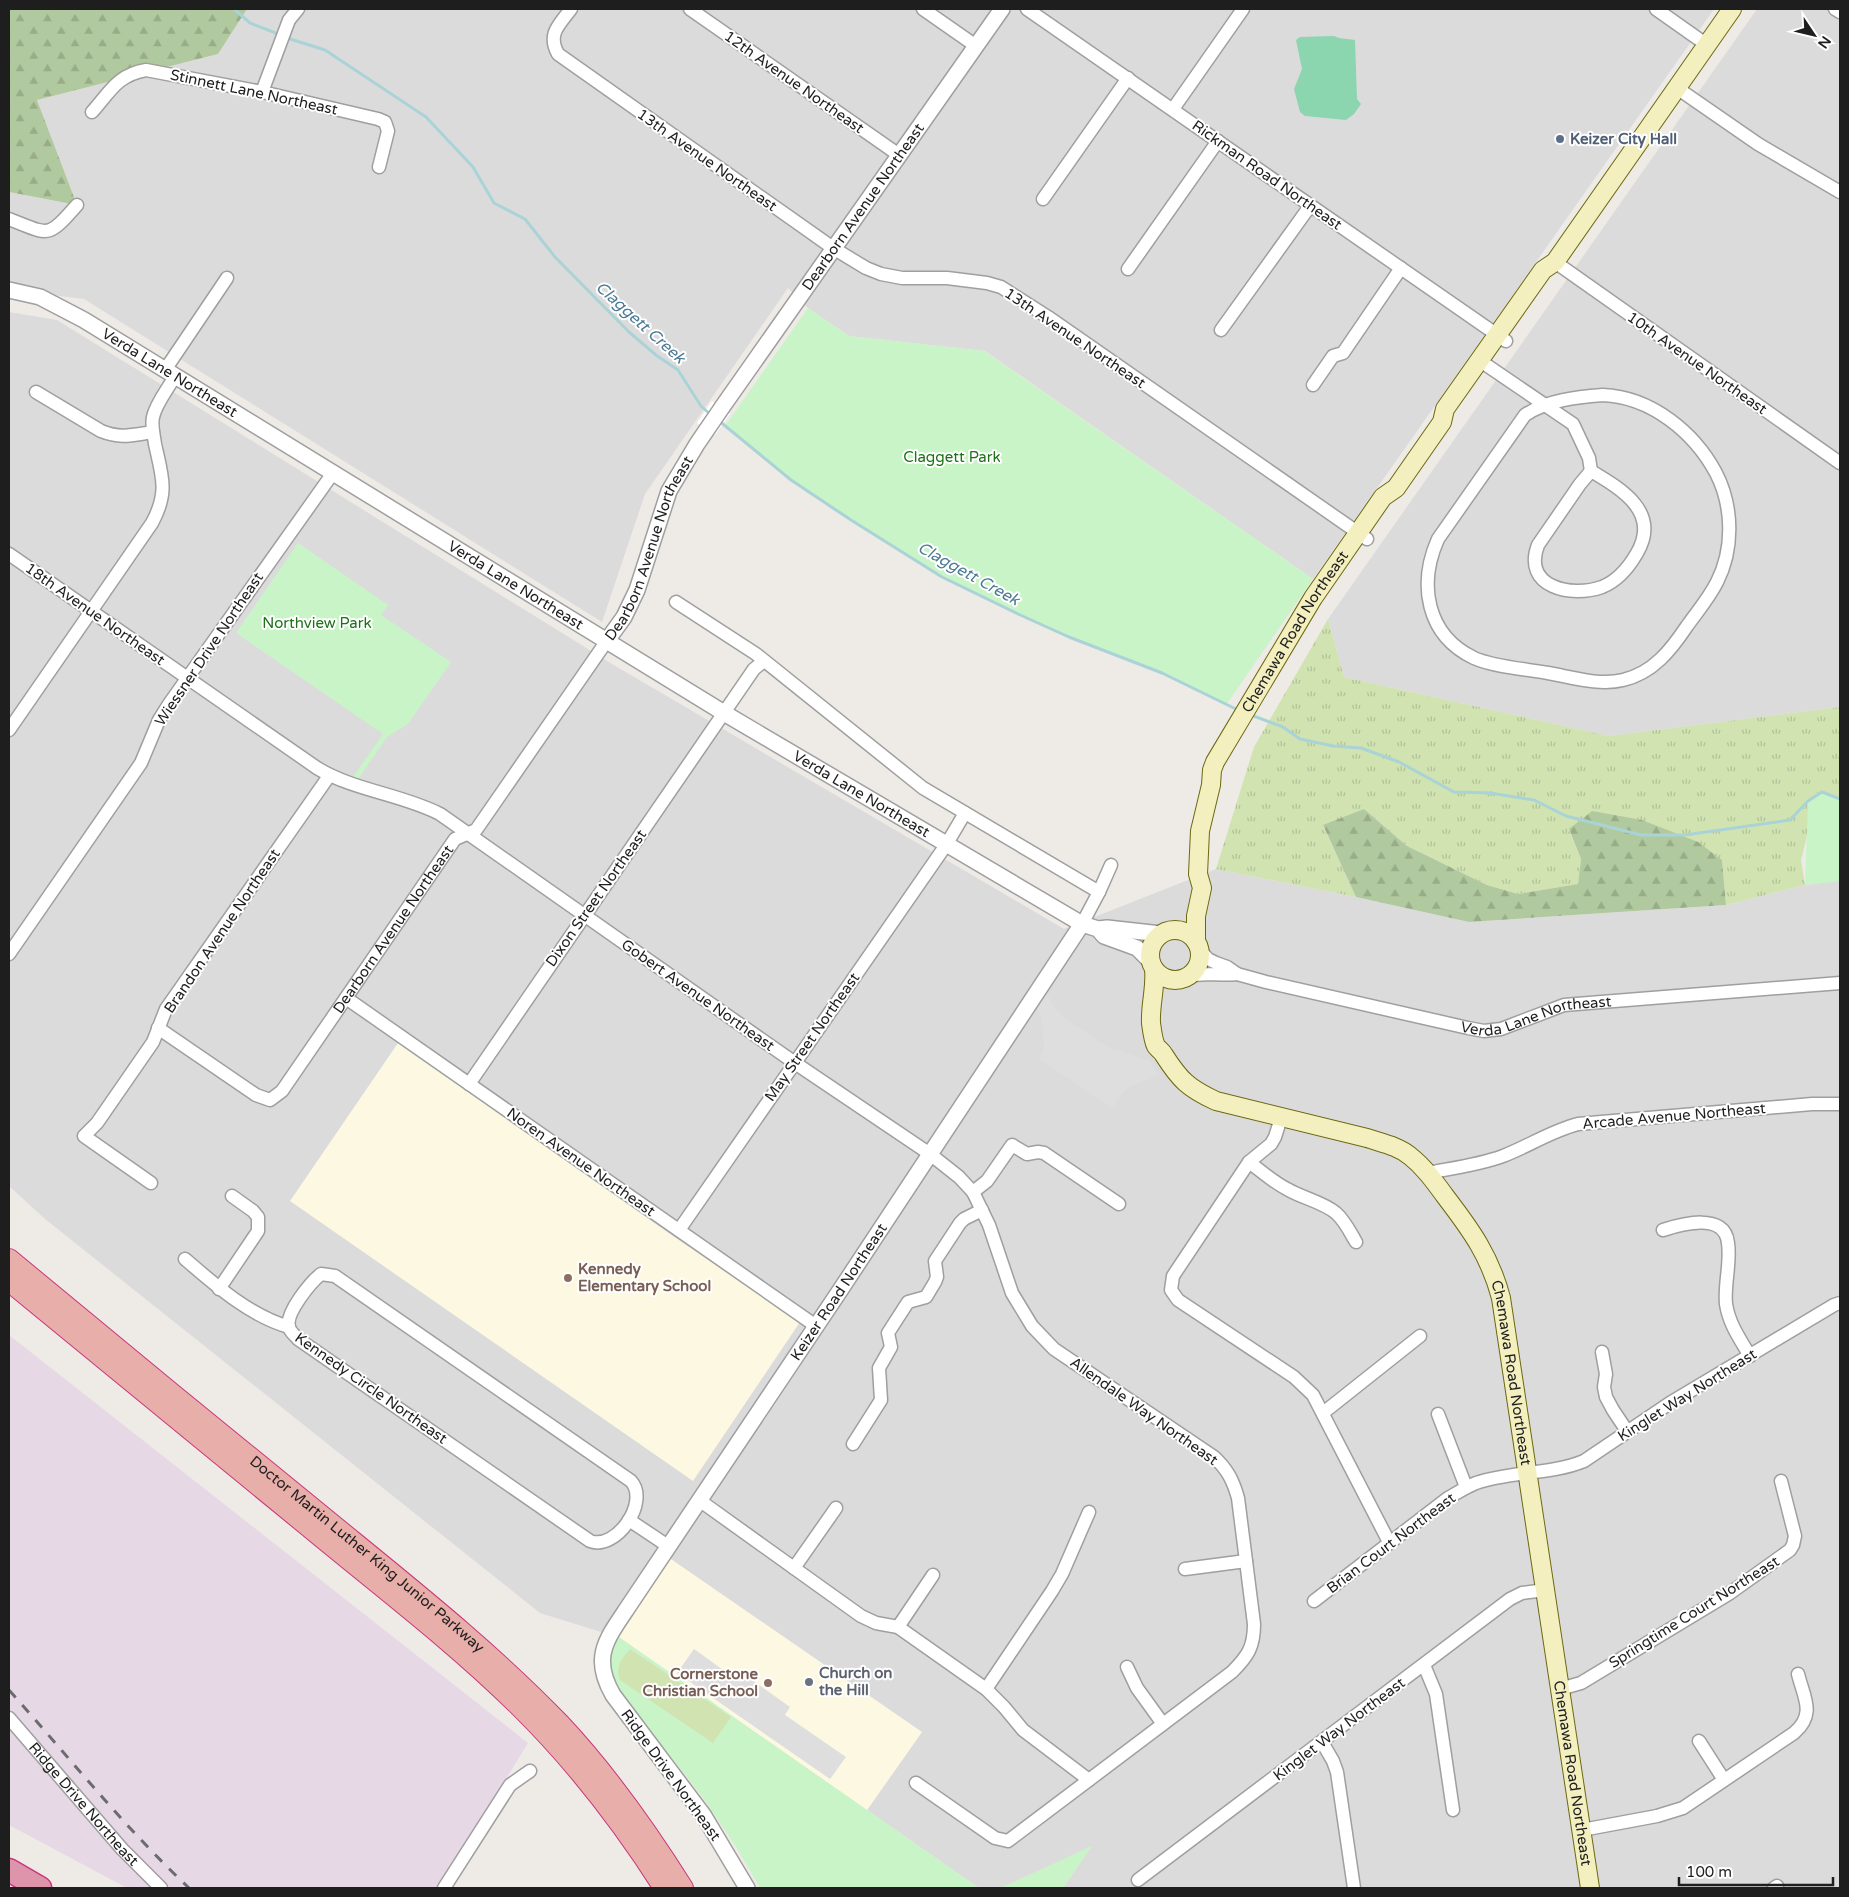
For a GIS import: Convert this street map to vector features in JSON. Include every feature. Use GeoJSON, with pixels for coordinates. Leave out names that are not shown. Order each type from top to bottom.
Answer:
{"type":"FeatureCollection","features":[{"type":"Feature","properties":{"kind":"highway","name":"Doctor Martin Luther King Junior Parkway"},"geometry":{"type":"LineString","coordinates":[[9,1259],[385,1568],[509,1675],[560,1724],[601,1773],[645,1831],[682,1888]]}},
{"type":"Feature","properties":{"kind":"highway","name":"Doctor Martin Luther King Junior Parkway"},"geometry":{"type":"LineString","coordinates":[[9,1281],[464,1656],[518,1705],[559,1747],[594,1790],[647,1861],[664,1888]]}},
{"type":"Feature","properties":{"kind":"highway"},"geometry":{"type":"LineString","coordinates":[[9,1870],[40,1888]]}},
{"type":"Feature","properties":{"kind":"main road","name":"Chemawa Road Northeast"},"geometry":{"type":"LineString","coordinates":[[1197,946],[1196,916],[1202,888],[1198,874],[1200,831],[1211,785],[1212,770],[1227,752],[1259,699],[1312,598],[1363,535],[1394,501],[1396,488],[1442,422],[1445,409],[1484,363],[1502,338],[1543,270],[1555,262],[1732,9]]}},
{"type":"Feature","properties":{"kind":"main road","name":"Chemawa Road Northeast"},"geometry":{"type":"LineString","coordinates":[[1165,933],[1176,925],[1184,914],[1190,890],[1198,874]]}},
{"type":"Feature","properties":{"kind":"main road"},"geometry":{"type":"LineString","coordinates":[[1184,932],[1197,946],[1198,964],[1194,971],[1184,977],[1166,978],[1152,965],[1151,946],[1165,933],[1184,932]]}},
{"type":"Feature","properties":{"kind":"main road","name":"Chemawa Road Northeast"},"geometry":{"type":"LineString","coordinates":[[1152,965],[1155,994],[1151,1023],[1156,1046],[1164,1053],[1175,1072],[1196,1091],[1216,1100],[1386,1144],[1408,1154],[1427,1172],[1468,1226],[1486,1255],[1501,1298],[1590,1888]]}},
{"type":"Feature","properties":{"kind":"main road","name":"Chemawa Road Northeast"},"geometry":{"type":"LineString","coordinates":[[1164,1053],[1165,1044],[1162,1022],[1164,1004],[1170,989],[1184,977]]}},
{"type":"Feature","properties":{"kind":"street"},"geometry":{"type":"LineString","coordinates":[[262,92],[289,20],[298,9]]}},
{"type":"Feature","properties":{"kind":"street","name":"13th Avenue Northeast"},"geometry":{"type":"LineString","coordinates":[[571,9],[554,32],[553,46],[558,54],[833,248],[866,268],[882,274],[902,278],[947,278],[987,283],[1001,288],[1048,317],[1363,535]]}},
{"type":"Feature","properties":{"kind":"street","name":"12th Avenue Northeast"},"geometry":{"type":"LineString","coordinates":[[690,9],[899,155]]}},
{"type":"Feature","properties":{"kind":"street"},"geometry":{"type":"LineString","coordinates":[[923,9],[976,46]]}},
{"type":"Feature","properties":{"kind":"street","name":"Dearborn Avenue Northeast"},"geometry":{"type":"LineString","coordinates":[[158,1028],[256,1095],[270,1100],[282,1091],[455,839],[476,830],[606,642],[631,604],[669,491],[696,444],[1002,9]]}},
{"type":"Feature","properties":{"kind":"street","name":"Rickman Road Northeast"},"geometry":{"type":"LineString","coordinates":[[1027,9],[1502,338]]}},
{"type":"Feature","properties":{"kind":"street"},"geometry":{"type":"LineString","coordinates":[[1174,109],[1243,9]]}},
{"type":"Feature","properties":{"kind":"street"},"geometry":{"type":"LineString","coordinates":[[1656,9],[1707,45]]}},
{"type":"Feature","properties":{"kind":"street"},"geometry":{"type":"LineString","coordinates":[[1835,9],[1840,12]]}},
{"type":"Feature","properties":{"kind":"street","name":"Stinnett Lane Northeast"},"geometry":{"type":"LineString","coordinates":[[92,112],[119,80],[131,73],[146,70],[262,92],[382,120],[385,122],[388,131],[379,167]]}},
{"type":"Feature","properties":{"kind":"street"},"geometry":{"type":"LineString","coordinates":[[1043,199],[1128,78]]}},
{"type":"Feature","properties":{"kind":"street"},"geometry":{"type":"LineString","coordinates":[[1677,88],[1758,144],[1840,192]]}},
{"type":"Feature","properties":{"kind":"street"},"geometry":{"type":"LineString","coordinates":[[1128,269],[1218,141]]}},
{"type":"Feature","properties":{"kind":"street"},"geometry":{"type":"LineString","coordinates":[[9,219],[38,231],[48,231],[58,226],[77,205]]}},
{"type":"Feature","properties":{"kind":"street"},"geometry":{"type":"LineString","coordinates":[[1221,330],[1310,206]]}},
{"type":"Feature","properties":{"kind":"street","name":"10th Avenue Northeast"},"geometry":{"type":"LineString","coordinates":[[1555,262],[1840,463]]}},
{"type":"Feature","properties":{"kind":"street"},"geometry":{"type":"LineString","coordinates":[[1313,385],[1332,356],[1343,352],[1401,268]]}},
{"type":"Feature","properties":{"kind":"street"},"geometry":{"type":"LineString","coordinates":[[9,730],[152,523],[160,508],[163,496],[163,481],[153,432],[153,418],[170,373],[227,278]]}},
{"type":"Feature","properties":{"kind":"street","name":"Verda Lane Northeast"},"geometry":{"type":"LineString","coordinates":[[9,290],[29,294],[55,304],[84,320],[606,642],[1082,924],[1098,929],[1107,928],[1165,933]]}},
{"type":"Feature","properties":{"kind":"street"},"geometry":{"type":"LineString","coordinates":[[1484,363],[1569,421],[1576,429],[1589,458],[1591,471],[1580,484],[1535,552],[1536,568],[1540,576],[1553,587],[1564,590],[1583,591],[1612,582],[1630,564],[1640,548],[1644,530],[1641,515],[1632,500],[1623,491],[1591,471]]}},
{"type":"Feature","properties":{"kind":"street"},"geometry":{"type":"LineString","coordinates":[[36,392],[101,431],[120,437],[153,432]]}},
{"type":"Feature","properties":{"kind":"street"},"geometry":{"type":"LineString","coordinates":[[1603,395],[1625,397],[1645,405],[1680,428],[1698,446],[1712,466],[1724,495],[1728,513],[1729,538],[1723,567],[1714,588],[1666,656],[1644,671],[1622,681],[1597,681],[1475,658],[1458,647],[1442,631],[1432,614],[1427,590],[1428,571],[1438,539],[1525,415],[1546,405],[1603,395]]}},
{"type":"Feature","properties":{"kind":"street","name":"Wiessner Drive Northeast"},"geometry":{"type":"LineString","coordinates":[[9,954],[141,763],[159,720],[187,678],[333,473]]}},
{"type":"Feature","properties":{"kind":"street","name":"18th Avenue Northeast"},"geometry":{"type":"LineString","coordinates":[[9,554],[329,776],[426,807],[440,814],[467,834]]}},
{"type":"Feature","properties":{"kind":"street"},"geometry":{"type":"LineString","coordinates":[[676,602],[764,661],[923,788],[1099,892]]}},
{"type":"Feature","properties":{"kind":"street","name":"Dixon Street Northeast"},"geometry":{"type":"LineString","coordinates":[[469,1084],[754,669],[764,661]]}},
{"type":"Feature","properties":{"kind":"street","name":"Brandon Avenue Northeast"},"geometry":{"type":"LineString","coordinates":[[151,1183],[84,1136],[97,1123],[153,1042],[166,1009],[329,776]]}},
{"type":"Feature","properties":{"kind":"street","name":"May Street Northeast"},"geometry":{"type":"LineString","coordinates":[[678,1230],[946,845],[965,813]]}},
{"type":"Feature","properties":{"kind":"street","name":"Gobert Avenue Northeast"},"geometry":{"type":"LineString","coordinates":[[467,834],[795,1063],[930,1154]]}},
{"type":"Feature","properties":{"kind":"street"},"geometry":{"type":"LineString","coordinates":[[1082,924],[1099,892],[1110,865]]}},
{"type":"Feature","properties":{"kind":"street","name":"Keizer Road Northeast"},"geometry":{"type":"LineString","coordinates":[[601,1661],[605,1646],[613,1629],[1082,924]]}},
{"type":"Feature","properties":{"kind":"street","name":"Verda Lane Northeast"},"geometry":{"type":"LineString","coordinates":[[1098,929],[1104,936],[1137,948],[1152,965]]}},
{"type":"Feature","properties":{"kind":"street","name":"Verda Lane Northeast"},"geometry":{"type":"LineString","coordinates":[[1197,946],[1208,959],[1237,974],[1433,1021],[1484,1031],[1511,1026],[1546,1010],[1564,1005],[1840,983]]}},
{"type":"Feature","properties":{"kind":"street","name":"Verda Lane Northeast"},"geometry":{"type":"LineString","coordinates":[[1184,977],[1199,974],[1225,976],[1237,974]]}},
{"type":"Feature","properties":{"kind":"street","name":"Noren Avenue Northeast"},"geometry":{"type":"LineString","coordinates":[[346,998],[816,1326]]}},
{"type":"Feature","properties":{"kind":"street","name":"Arcade Avenue Northeast"},"geometry":{"type":"LineString","coordinates":[[1427,1172],[1492,1160],[1550,1133],[1578,1124],[1802,1104],[1840,1104]]}},
{"type":"Feature","properties":{"kind":"street"},"geometry":{"type":"LineString","coordinates":[[1281,1118],[1275,1138],[1271,1144],[1248,1162],[1174,1276],[1171,1290],[1178,1300],[1294,1377],[1313,1395],[1390,1542]]}},
{"type":"Feature","properties":{"kind":"street"},"geometry":{"type":"LineString","coordinates":[[973,1192],[986,1181],[1012,1145],[1027,1154],[1044,1153],[1119,1204]]}},
{"type":"Feature","properties":{"kind":"street","name":"Allendale Way Northeast"},"geometry":{"type":"LineString","coordinates":[[916,1783],[995,1838],[1008,1841],[1232,1672],[1250,1649],[1254,1636],[1238,1498],[1234,1482],[1224,1466],[1214,1457],[1054,1349],[1043,1339],[1024,1314],[1012,1293],[1004,1274],[993,1236],[973,1192],[959,1177],[930,1154]]}},
{"type":"Feature","properties":{"kind":"street"},"geometry":{"type":"LineString","coordinates":[[1248,1162],[1284,1188],[1300,1197],[1325,1206],[1335,1213],[1347,1226],[1356,1242]]}},
{"type":"Feature","properties":{"kind":"street"},"geometry":{"type":"LineString","coordinates":[[219,1289],[258,1231],[258,1217],[253,1211],[232,1196]]}},
{"type":"Feature","properties":{"kind":"street"},"geometry":{"type":"LineString","coordinates":[[853,1444],[881,1400],[878,1373],[891,1347],[888,1333],[908,1302],[926,1297],[936,1282],[935,1261],[960,1223],[982,1210]]}},
{"type":"Feature","properties":{"kind":"street"},"geometry":{"type":"LineString","coordinates":[[1663,1230],[1685,1224],[1711,1223],[1720,1228],[1726,1235],[1728,1244],[1726,1306],[1733,1327],[1750,1356]]}},
{"type":"Feature","properties":{"kind":"street"},"geometry":{"type":"LineString","coordinates":[[185,1259],[219,1289],[273,1321],[289,1327]]}},
{"type":"Feature","properties":{"kind":"street","name":"Kennedy Circle Northeast"},"geometry":{"type":"LineString","coordinates":[[321,1274],[335,1276],[632,1481],[638,1493],[637,1502],[629,1520],[608,1541],[602,1543],[590,1541],[298,1339],[289,1327],[291,1312],[315,1279],[321,1274]]}},
{"type":"Feature","properties":{"kind":"street","name":"Kinglet Way Northeast"},"geometry":{"type":"LineString","coordinates":[[1528,1473],[1570,1466],[1584,1461],[1628,1431],[1840,1303]]}},
{"type":"Feature","properties":{"kind":"street"},"geometry":{"type":"LineString","coordinates":[[1323,1413],[1420,1336]]}},
{"type":"Feature","properties":{"kind":"street"},"geometry":{"type":"LineString","coordinates":[[1602,1352],[1606,1374],[1604,1387],[1606,1397],[1628,1431]]}},
{"type":"Feature","properties":{"kind":"street"},"geometry":{"type":"LineString","coordinates":[[1438,1414],[1466,1487]]}},
{"type":"Feature","properties":{"kind":"street","name":"Brian Court Northeast"},"geometry":{"type":"LineString","coordinates":[[1314,1601],[1448,1498],[1466,1487],[1489,1480],[1528,1473]]}},
{"type":"Feature","properties":{"kind":"street","name":"Springtime Court Northeast"},"geometry":{"type":"LineString","coordinates":[[1560,1689],[1581,1683],[1703,1610],[1790,1550],[1795,1536],[1781,1481]]}},
{"type":"Feature","properties":{"kind":"street"},"geometry":{"type":"LineString","coordinates":[[699,1500],[861,1616],[876,1623],[898,1627],[986,1689],[1023,1730],[1090,1780]]}},
{"type":"Feature","properties":{"kind":"street"},"geometry":{"type":"LineString","coordinates":[[794,1568],[836,1508]]}},
{"type":"Feature","properties":{"kind":"street"},"geometry":{"type":"LineString","coordinates":[[986,1689],[1052,1591],[1089,1512]]}},
{"type":"Feature","properties":{"kind":"street"},"geometry":{"type":"LineString","coordinates":[[629,1520],[668,1546]]}},
{"type":"Feature","properties":{"kind":"street"},"geometry":{"type":"LineString","coordinates":[[1185,1569],[1246,1561]]}},
{"type":"Feature","properties":{"kind":"street"},"geometry":{"type":"LineString","coordinates":[[898,1627],[933,1575]]}},
{"type":"Feature","properties":{"kind":"street","name":"Kinglet Way Northeast"},"geometry":{"type":"LineString","coordinates":[[1138,1880],[1510,1599],[1522,1592],[1545,1590]]}},
{"type":"Feature","properties":{"kind":"street","name":"Ridge Drive Northeast"},"geometry":{"type":"LineString","coordinates":[[601,1661],[603,1674],[613,1695],[704,1816],[747,1888]]}},
{"type":"Feature","properties":{"kind":"street"},"geometry":{"type":"LineString","coordinates":[[1424,1665],[1436,1694],[1453,1810]]}},
{"type":"Feature","properties":{"kind":"street"},"geometry":{"type":"LineString","coordinates":[[1126,1668],[1136,1688],[1163,1724]]}},
{"type":"Feature","properties":{"kind":"street"},"geometry":{"type":"LineString","coordinates":[[1582,1830],[1668,1814],[1683,1808],[1794,1733],[1806,1720],[1808,1712],[1798,1674]]}},
{"type":"Feature","properties":{"kind":"street","name":"Ridge Drive Northeast"},"geometry":{"type":"LineString","coordinates":[[9,1718],[122,1849],[161,1888]]}},
{"type":"Feature","properties":{"kind":"street"},"geometry":{"type":"LineString","coordinates":[[1699,1741],[1724,1780]]}},
{"type":"Feature","properties":{"kind":"street"},"geometry":{"type":"LineString","coordinates":[[1322,1742],[1337,1772],[1354,1888]]}},
{"type":"Feature","properties":{"kind":"street"},"geometry":{"type":"LineString","coordinates":[[444,1888],[510,1785],[530,1771]]}},
{"type":"Feature","properties":{"kind":"shaded area"},"geometry":{"type":"Polygon","coordinates":[[[247,9],[1714,9],[1313,579],[985,351],[849,336],[808,308],[788,288],[645,494],[602,622],[84,299],[9,290],[9,192],[77,205],[37,100],[218,54],[247,9]]]}},
{"type":"Feature","properties":{"kind":"shaded area"},"geometry":{"type":"Polygon","coordinates":[[[1757,9],[1840,9],[1840,707],[1609,736],[1344,677],[1328,619],[1757,9]]]}},
{"type":"Feature","properties":{"kind":"shaded area"},"geometry":{"type":"Polygon","coordinates":[[[9,312],[57,320],[612,664],[1064,929],[1216,869],[1469,922],[1726,905],[1805,885],[1840,880],[1840,1888],[1063,1888],[1091,1847],[1001,1888],[979,1888],[867,1810],[922,1732],[540,1613],[45,1219],[9,1186],[9,312]]]}},
{"type":"Feature","properties":{"kind":"shaded area"},"geometry":{"type":"Polygon","coordinates":[[[1046,992],[1054,1007],[1063,1017],[1114,1051],[1150,1061],[1159,1075],[1131,1086],[1123,1092],[1112,1108],[1039,1059],[1044,1045],[1041,1015],[1037,1007],[1046,992]]]}},
{"type":"Feature","properties":{"kind":"shaded area","name":"Kennedy Elementary School"},"geometry":{"type":"Polygon","coordinates":[[[398,1043],[670,1234],[800,1322],[693,1481],[290,1201],[398,1043]]]}},
{"type":"Feature","properties":{"kind":"shaded area"},"geometry":{"type":"Polygon","coordinates":[[[9,1335],[528,1743],[439,1888],[127,1888],[9,1825],[9,1335]]]}},
{"type":"Feature","properties":{"kind":"shaded area","name":"Cornerstone Christian School"},"geometry":{"type":"Polygon","coordinates":[[[668,1557],[922,1732],[867,1810],[616,1635],[668,1557]]]}},
{"type":"Feature","properties":{"kind":"shaded area"},"geometry":{"type":"Polygon","coordinates":[[[694,1649],[740,1682],[745,1675],[790,1707],[785,1715],[846,1757],[830,1779],[677,1673],[694,1649]]]}},
{"type":"Feature","properties":{"kind":"green space"},"geometry":{"type":"Polygon","coordinates":[[[9,9],[247,9],[218,54],[37,100],[77,205],[9,192],[9,9]]]}},
{"type":"Feature","properties":{"kind":"green space"},"geometry":{"type":"Polygon","coordinates":[[[1334,36],[1355,40],[1357,99],[1361,104],[1354,114],[1346,120],[1305,116],[1300,112],[1294,89],[1302,69],[1296,40],[1300,37],[1334,36]]]}},
{"type":"Feature","properties":{"kind":"green space","name":"Claggett Park"},"geometry":{"type":"Polygon","coordinates":[[[808,308],[849,336],[984,351],[1313,579],[1226,705],[1162,673],[1069,637],[942,577],[791,480],[725,426],[808,308]]]}},
{"type":"Feature","properties":{"kind":"green space","name":"Northview Park"},"geometry":{"type":"Polygon","coordinates":[[[298,543],[388,605],[381,615],[451,662],[408,724],[387,737],[354,785],[349,783],[383,734],[236,633],[298,543]]]}},
{"type":"Feature","properties":{"kind":"green space"},"geometry":{"type":"Polygon","coordinates":[[[1328,619],[1344,677],[1609,736],[1840,707],[1840,799],[1807,836],[1801,860],[1805,885],[1726,905],[1722,860],[1698,843],[1642,820],[1569,830],[1581,859],[1578,884],[1518,894],[1487,885],[1407,846],[1364,809],[1323,826],[1356,897],[1216,869],[1254,747],[1328,619]]]}},
{"type":"Feature","properties":{"kind":"green space"},"geometry":{"type":"Polygon","coordinates":[[[1822,792],[1840,799],[1840,881],[1805,885],[1808,801],[1822,792]]]}},
{"type":"Feature","properties":{"kind":"green space"},"geometry":{"type":"Polygon","coordinates":[[[1364,809],[1407,846],[1487,885],[1518,894],[1578,884],[1581,859],[1569,829],[1592,811],[1642,820],[1698,842],[1722,860],[1726,905],[1469,922],[1356,897],[1323,825],[1364,809]]]}},
{"type":"Feature","properties":{"kind":"green space"},"geometry":{"type":"Polygon","coordinates":[[[616,1635],[979,1888],[760,1888],[736,1847],[704,1799],[614,1684],[610,1659],[611,1648],[616,1635]]]}},
{"type":"Feature","properties":{"kind":"green space"},"geometry":{"type":"Polygon","coordinates":[[[630,1649],[731,1717],[713,1743],[620,1680],[619,1667],[630,1649]]]}},
{"type":"Feature","properties":{"kind":"green space"},"geometry":{"type":"Polygon","coordinates":[[[1092,1846],[1063,1888],[1001,1888],[1092,1846]]]}},
{"type":"Feature","properties":{"kind":"pier"},"geometry":{"type":"Polygon","coordinates":[[[712,401],[730,414],[715,435],[697,423],[712,401]]]}},
{"type":"Feature","properties":{"kind":"waterway","name":"Claggett Creek"},"geometry":{"type":"LineString","coordinates":[[234,9],[250,23],[281,35]]}},
{"type":"Feature","properties":{"kind":"waterway","name":"Claggett Creek"},"geometry":{"type":"LineString","coordinates":[[287,38],[325,50],[426,117],[473,167],[494,203],[525,219],[555,257],[629,332],[656,355],[678,370],[701,406],[711,415]]}},
{"type":"Feature","properties":{"kind":"waterway","name":"Claggett Creek"},"geometry":{"type":"LineString","coordinates":[[718,420],[791,480],[942,577],[1069,637],[1162,673],[1240,711]]}},
{"type":"Feature","properties":{"kind":"waterway","name":"Claggett Creek"},"geometry":{"type":"LineString","coordinates":[[1251,715],[1283,727],[1300,739],[1333,746],[1361,748],[1399,762],[1454,792],[1490,793],[1534,800],[1566,816],[1641,835],[1685,835],[1790,820],[1808,801],[1822,792],[1840,799]]}},
{"type":"Feature","properties":{"kind":"railway"},"geometry":{"type":"LineString","coordinates":[[9,1690],[119,1816],[189,1888]]}},
{"type":"Feature","properties":{"kind":"place","name":"Keizer City Hall"},"geometry":{"type":"Point","coordinates":[1560,139]}},
{"type":"Feature","properties":{"kind":"place","name":"Kennedy Elementary School"},"geometry":{"type":"Point","coordinates":[568,1278]}},
{"type":"Feature","properties":{"kind":"place","name":"Church on the Hill"},"geometry":{"type":"Point","coordinates":[809,1682]}},
{"type":"Feature","properties":{"kind":"place","name":"Cornerstone Christian School"},"geometry":{"type":"Point","coordinates":[768,1683]}}]}
